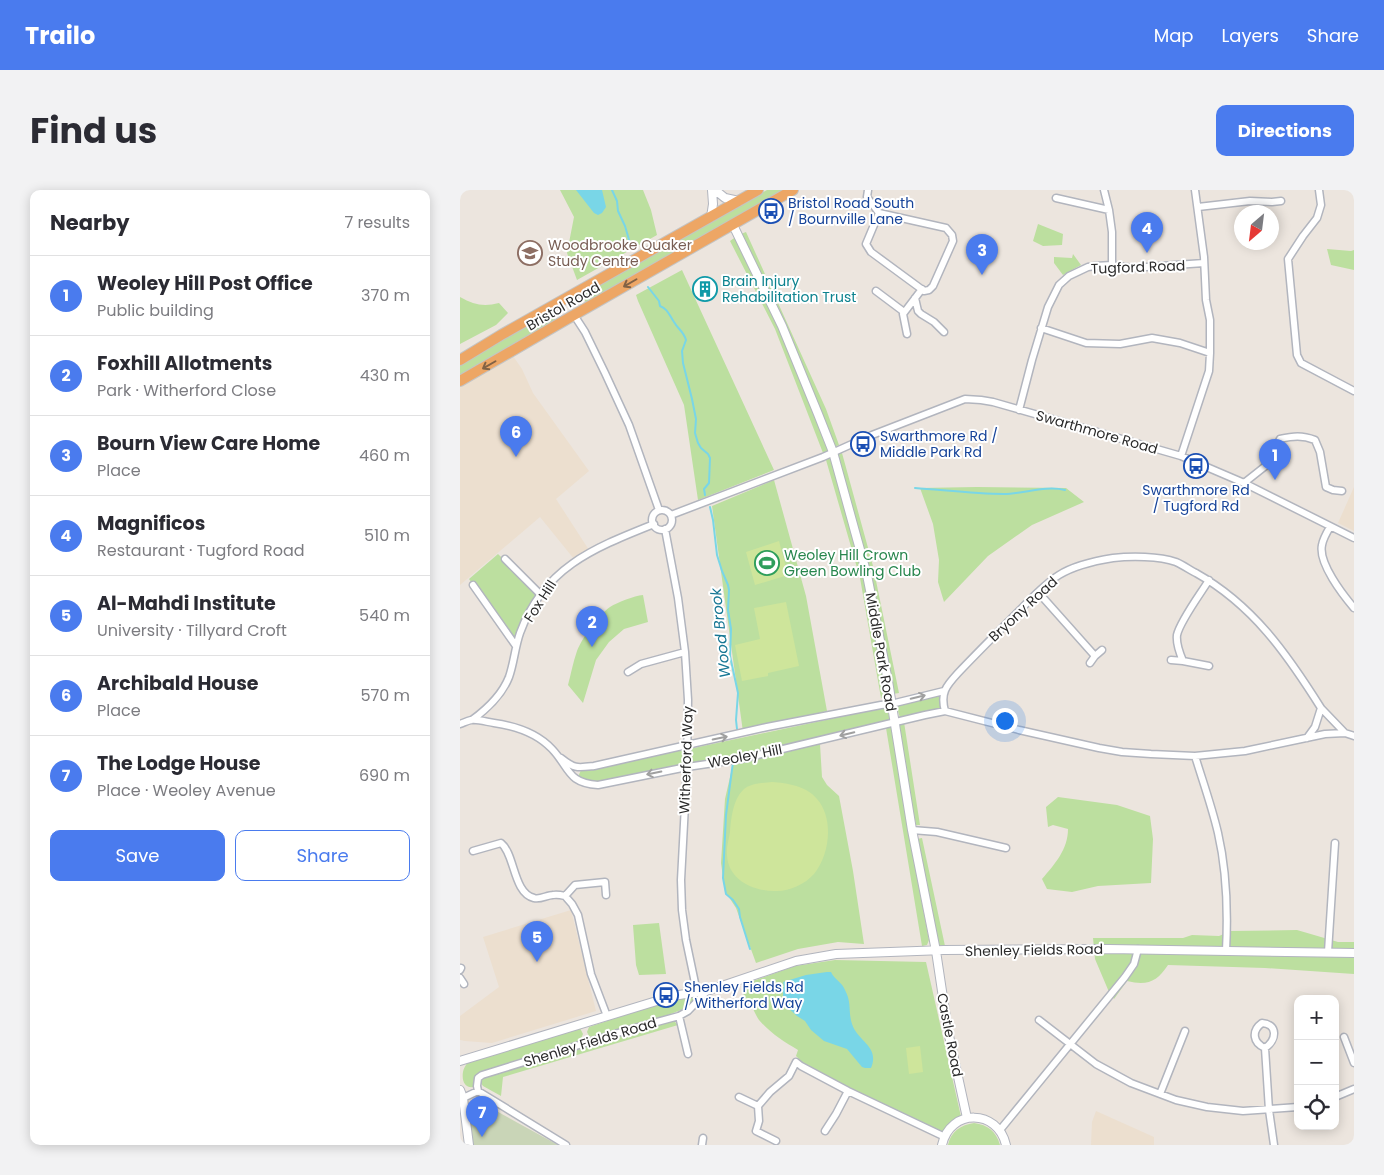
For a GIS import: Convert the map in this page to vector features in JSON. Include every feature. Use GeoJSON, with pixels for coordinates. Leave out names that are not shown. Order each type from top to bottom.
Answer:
{"type":"FeatureCollection","features":[{"type":"Feature","properties":{"kind":"highway","name":"Bristol Road"},"geometry":{"type":"LineString","coordinates":[[460,360],[758,190]]}},
{"type":"Feature","properties":{"kind":"highway","name":"Bristol Road"},"geometry":{"type":"LineString","coordinates":[[460,381],[793,190]]}},
{"type":"Feature","properties":{"kind":"highway"},"geometry":{"type":"LineString","coordinates":[[570,296],[579,312]]}},
{"type":"Feature","properties":{"kind":"highway"},"geometry":{"type":"LineString","coordinates":[[553,306],[562,321]]}},
{"type":"Feature","properties":{"kind":"street"},"geometry":{"type":"LineString","coordinates":[[713,190],[725,198],[739,202]]}},
{"type":"Feature","properties":{"kind":"street"},"geometry":{"type":"LineString","coordinates":[[713,190],[714,215]]}},
{"type":"Feature","properties":{"kind":"street"},"geometry":{"type":"LineString","coordinates":[[868,190],[867,197],[880,213],[946,228],[952,235],[953,241],[933,286],[929,290],[924,291],[871,252],[866,244],[880,213]]}},
{"type":"Feature","properties":{"kind":"street"},"geometry":{"type":"LineString","coordinates":[[1104,190],[1112,232],[1112,265]]}},
{"type":"Feature","properties":{"kind":"street"},"geometry":{"type":"LineString","coordinates":[[1180,456],[1209,371],[1210,320],[1206,300],[1204,263],[1195,190]]}},
{"type":"Feature","properties":{"kind":"street"},"geometry":{"type":"LineString","coordinates":[[1320,190],[1321,205],[1317,218],[1288,259],[1296,354],[1300,363],[1354,391]]}},
{"type":"Feature","properties":{"kind":"street"},"geometry":{"type":"LineString","coordinates":[[1056,198],[1109,210]]}},
{"type":"Feature","properties":{"kind":"street"},"geometry":{"type":"LineString","coordinates":[[1198,207],[1250,201],[1281,201]]}},
{"type":"Feature","properties":{"kind":"street","name":"Middle Park Road"},"geometry":{"type":"LineString","coordinates":[[733,225],[782,326],[833,452],[867,575],[895,723],[912,830],[936,951]]}},
{"type":"Feature","properties":{"kind":"street","name":"Tugford Road"},"geometry":{"type":"LineString","coordinates":[[1019,410],[1048,307],[1059,285],[1069,276],[1088,267],[1095,266],[1112,265],[1132,268],[1204,263]]}},
{"type":"Feature","properties":{"kind":"street"},"geometry":{"type":"LineString","coordinates":[[907,334],[903,314],[922,289]]}},
{"type":"Feature","properties":{"kind":"street"},"geometry":{"type":"LineString","coordinates":[[876,291],[904,312]]}},
{"type":"Feature","properties":{"kind":"street"},"geometry":{"type":"LineString","coordinates":[[915,298],[918,311],[944,332]]}},
{"type":"Feature","properties":{"kind":"street"},"geometry":{"type":"LineString","coordinates":[[579,312],[585,332],[629,425],[659,510]]}},
{"type":"Feature","properties":{"kind":"street"},"geometry":{"type":"LineString","coordinates":[[1041,328],[1086,343],[1120,344],[1152,338],[1180,343],[1210,353]]}},
{"type":"Feature","properties":{"kind":"street","name":"Swarthmore Road"},"geometry":{"type":"LineString","coordinates":[[833,452],[966,399],[981,400],[1074,424],[1180,456],[1244,483],[1354,538]]}},
{"type":"Feature","properties":{"kind":"street"},"geometry":{"type":"LineString","coordinates":[[1244,483],[1268,464],[1280,439],[1292,436],[1306,437],[1315,440],[1320,452],[1326,487],[1342,491]]}},
{"type":"Feature","properties":{"kind":"street"},"geometry":{"type":"LineString","coordinates":[[671,515],[833,452]]}},
{"type":"Feature","properties":{"kind":"street"},"geometry":{"type":"LineString","coordinates":[[659,510],[665,510],[671,515],[671,524],[665,529],[655,527],[654,524],[653,517],[659,510]]}},
{"type":"Feature","properties":{"kind":"street","name":"Fox Hill"},"geometry":{"type":"LineString","coordinates":[[472,720],[488,706],[504,687],[509,677],[516,646],[527,617],[552,580],[564,568],[608,542],[654,524]]}},
{"type":"Feature","properties":{"kind":"street"},"geometry":{"type":"LineString","coordinates":[[1330,526],[1322,545],[1325,564],[1332,578],[1354,608]]}},
{"type":"Feature","properties":{"kind":"street","name":"Witherford Way"},"geometry":{"type":"LineString","coordinates":[[665,529],[686,652],[688,700],[687,767],[681,880],[682,910],[698,992]]}},
{"type":"Feature","properties":{"kind":"street","name":"Bryony Road"},"geometry":{"type":"LineString","coordinates":[[944,691],[958,673],[1038,592],[1059,575],[1078,566],[1096,561],[1124,557],[1151,557],[1176,562],[1209,580],[1240,603],[1273,639],[1303,679],[1321,708],[1345,733]]}},
{"type":"Feature","properties":{"kind":"street"},"geometry":{"type":"LineString","coordinates":[[505,559],[541,595]]}},
{"type":"Feature","properties":{"kind":"street"},"geometry":{"type":"LineString","coordinates":[[1183,661],[1177,636],[1180,627],[1209,580]]}},
{"type":"Feature","properties":{"kind":"street"},"geometry":{"type":"LineString","coordinates":[[473,585],[516,646]]}},
{"type":"Feature","properties":{"kind":"street"},"geometry":{"type":"LineString","coordinates":[[1038,592],[1096,656]]}},
{"type":"Feature","properties":{"kind":"street"},"geometry":{"type":"LineString","coordinates":[[1090,662],[1102,650]]}},
{"type":"Feature","properties":{"kind":"street"},"geometry":{"type":"LineString","coordinates":[[628,672],[641,664],[686,652]]}},
{"type":"Feature","properties":{"kind":"street"},"geometry":{"type":"LineString","coordinates":[[1171,660],[1209,666]]}},
{"type":"Feature","properties":{"kind":"street"},"geometry":{"type":"LineString","coordinates":[[891,704],[944,691],[942,702],[945,711],[1027,732],[1122,752],[1195,756],[1244,751],[1325,734],[1345,733],[1354,736]]}},
{"type":"Feature","properties":{"kind":"street","name":"Weoley Hill"},"geometry":{"type":"LineString","coordinates":[[460,724],[472,720],[522,729],[541,740],[572,766],[582,767],[608,763],[768,727],[891,704]]}},
{"type":"Feature","properties":{"kind":"street"},"geometry":{"type":"LineString","coordinates":[[1307,738],[1315,727],[1321,708]]}},
{"type":"Feature","properties":{"kind":"street","name":"Weoley Hill"},"geometry":{"type":"LineString","coordinates":[[557,754],[568,772],[578,780],[598,785],[687,767],[741,759],[945,711]]}},
{"type":"Feature","properties":{"kind":"street"},"geometry":{"type":"LineString","coordinates":[[1195,756],[1218,833],[1226,884],[1226,951]]}},
{"type":"Feature","properties":{"kind":"street"},"geometry":{"type":"LineString","coordinates":[[912,830],[937,832],[1006,848]]}},
{"type":"Feature","properties":{"kind":"street"},"geometry":{"type":"LineString","coordinates":[[473,851],[501,843],[505,846],[515,874],[524,891],[532,898],[537,899],[555,894],[565,896],[572,904],[578,915],[591,974],[607,1016]]}},
{"type":"Feature","properties":{"kind":"street"},"geometry":{"type":"LineString","coordinates":[[1328,952],[1335,843]]}},
{"type":"Feature","properties":{"kind":"street"},"geometry":{"type":"LineString","coordinates":[[565,896],[574,885],[605,882],[606,895]]}},
{"type":"Feature","properties":{"kind":"street"},"geometry":{"type":"LineString","coordinates":[[1000,1130],[1125,977],[1134,964],[1138,949]]}},
{"type":"Feature","properties":{"kind":"street","name":"Shenley Fields Road"},"geometry":{"type":"LineString","coordinates":[[460,1061],[673,996],[708,990],[796,960],[828,955],[936,951],[1138,949],[1354,953]]}},
{"type":"Feature","properties":{"kind":"street","name":"Castle Road"},"geometry":{"type":"LineString","coordinates":[[936,951],[948,1031],[966,1118]]}},
{"type":"Feature","properties":{"kind":"street","name":"Shenley Fields Road"},"geometry":{"type":"LineString","coordinates":[[478,1091],[478,1078],[482,1075],[679,1016],[688,1012],[708,990]]}},
{"type":"Feature","properties":{"kind":"street"},"geometry":{"type":"LineString","coordinates":[[679,1016],[688,1054]]}},
{"type":"Feature","properties":{"kind":"street"},"geometry":{"type":"LineString","coordinates":[[1039,1020],[1088,1058],[1105,1068],[1131,1083],[1176,1100],[1243,1111],[1294,1107]]}},
{"type":"Feature","properties":{"kind":"street"},"geometry":{"type":"LineString","coordinates":[[1160,1094],[1185,1030]]}},
{"type":"Feature","properties":{"kind":"street"},"geometry":{"type":"LineString","coordinates":[[1344,1037],[1354,1063]]}},
{"type":"Feature","properties":{"kind":"street"},"geometry":{"type":"LineString","coordinates":[[1265,1048],[1269,1110],[1274,1145]]}},
{"type":"Feature","properties":{"kind":"street"},"geometry":{"type":"LineString","coordinates":[[776,1141],[756,1131],[759,1121],[758,1106],[770,1092],[789,1076],[796,1062],[848,1090],[945,1137]]}},
{"type":"Feature","properties":{"kind":"street"},"geometry":{"type":"LineString","coordinates":[[1339,1095],[1354,1089]]}},
{"type":"Feature","properties":{"kind":"street"},"geometry":{"type":"LineString","coordinates":[[825,1131],[848,1090]]}},
{"type":"Feature","properties":{"kind":"street"},"geometry":{"type":"LineString","coordinates":[[469,1145],[461,1094],[478,1091],[566,1145]]}},
{"type":"Feature","properties":{"kind":"street"},"geometry":{"type":"LineString","coordinates":[[739,1097],[758,1106]]}},
{"type":"Feature","properties":{"kind":"street"},"geometry":{"type":"LineString","coordinates":[[942,1145],[954,1124],[966,1118],[976,1117],[983,1118],[995,1125],[1004,1136],[1006,1145]]}},
{"type":"Feature","properties":{"kind":"shaded area"},"geometry":{"type":"Polygon","coordinates":[[[513,356],[522,369],[533,393],[589,471],[556,499],[589,550],[574,559],[540,517],[460,585],[460,386],[513,356]]]}},
{"type":"Feature","properties":{"kind":"shaded area"},"geometry":{"type":"Polygon","coordinates":[[[1354,487],[1354,531],[1338,523],[1354,487]]]}},
{"type":"Feature","properties":{"kind":"shaded area"},"geometry":{"type":"Polygon","coordinates":[[[571,910],[596,1011],[492,1043],[460,1040],[460,1016],[499,987],[483,937],[571,910]]]}},
{"type":"Feature","properties":{"kind":"shaded area"},"geometry":{"type":"Polygon","coordinates":[[[1096,1111],[1154,1137],[1154,1145],[1091,1145],[1092,1122],[1096,1111]]]}},
{"type":"Feature","properties":{"kind":"green space"},"geometry":{"type":"Polygon","coordinates":[[[560,190],[643,190],[651,210],[657,235],[577,280],[567,253],[574,217],[560,190]]]}},
{"type":"Feature","properties":{"kind":"green space"},"geometry":{"type":"Polygon","coordinates":[[[767,190],[785,190],[587,304],[580,293],[767,190]]]}},
{"type":"Feature","properties":{"kind":"green space"},"geometry":{"type":"Polygon","coordinates":[[[1038,224],[1063,234],[1062,245],[1043,246],[1033,241],[1038,224]]]}},
{"type":"Feature","properties":{"kind":"green space"},"geometry":{"type":"Polygon","coordinates":[[[746,232],[826,409],[839,445],[832,448],[741,234],[746,232]]]}},
{"type":"Feature","properties":{"kind":"green space"},"geometry":{"type":"Polygon","coordinates":[[[737,236],[782,331],[830,450],[823,453],[775,329],[730,241],[737,236]]]}},
{"type":"Feature","properties":{"kind":"green space"},"geometry":{"type":"Polygon","coordinates":[[[1327,249],[1354,250],[1354,270],[1331,265],[1327,249]]]}},
{"type":"Feature","properties":{"kind":"green space"},"geometry":{"type":"Polygon","coordinates":[[[1073,254],[1081,265],[1063,275],[1054,263],[1054,257],[1072,258],[1073,254]]]}},
{"type":"Feature","properties":{"kind":"green space"},"geometry":{"type":"Polygon","coordinates":[[[682,270],[774,470],[698,500],[684,405],[636,295],[682,270]]]}},
{"type":"Feature","properties":{"kind":"green space"},"geometry":{"type":"Polygon","coordinates":[[[460,297],[479,304],[499,303],[508,313],[496,325],[460,344],[460,297]]]}},
{"type":"Feature","properties":{"kind":"green space"},"geometry":{"type":"Polygon","coordinates":[[[550,311],[556,320],[460,378],[460,364],[550,311]]]}},
{"type":"Feature","properties":{"kind":"green space"},"geometry":{"type":"Polygon","coordinates":[[[842,453],[873,566],[899,693],[893,694],[835,455],[842,453]]]}},
{"type":"Feature","properties":{"kind":"green space"},"geometry":{"type":"Polygon","coordinates":[[[830,458],[864,573],[888,696],[881,698],[860,578],[826,460],[830,458]]]}},
{"type":"Feature","properties":{"kind":"green space"},"geometry":{"type":"Polygon","coordinates":[[[774,480],[806,596],[827,711],[743,732],[712,506],[774,480]]]}},
{"type":"Feature","properties":{"kind":"green space"},"geometry":{"type":"Polygon","coordinates":[[[920,488],[1066,488],[1084,502],[1032,525],[988,556],[944,602],[938,582],[939,560],[933,524],[920,488]]]}},
{"type":"Feature","properties":{"kind":"green space","name":"Weoley Hill Crown Green Bowling Club"},"geometry":{"type":"Polygon","coordinates":[[[779,541],[788,575],[755,585],[746,552],[779,541]]]}},
{"type":"Feature","properties":{"kind":"green space"},"geometry":{"type":"Polygon","coordinates":[[[498,554],[538,593],[521,621],[515,641],[469,579],[498,554]]]}},
{"type":"Feature","properties":{"kind":"green space"},"geometry":{"type":"Polygon","coordinates":[[[643,595],[648,622],[624,629],[609,642],[596,660],[583,703],[568,685],[577,651],[583,639],[595,621],[610,607],[643,595]]]}},
{"type":"Feature","properties":{"kind":"green space"},"geometry":{"type":"Polygon","coordinates":[[[786,602],[799,666],[768,673],[768,676],[742,681],[735,645],[760,639],[754,608],[786,602]]]}},
{"type":"Feature","properties":{"kind":"green space"},"geometry":{"type":"Polygon","coordinates":[[[940,694],[942,710],[900,718],[896,704],[940,694]]]}},
{"type":"Feature","properties":{"kind":"green space"},"geometry":{"type":"Polygon","coordinates":[[[887,707],[890,721],[689,765],[689,749],[887,707]]]}},
{"type":"Feature","properties":{"kind":"green space"},"geometry":{"type":"Polygon","coordinates":[[[904,722],[920,825],[916,825],[897,724],[904,722]]]}},
{"type":"Feature","properties":{"kind":"green space"},"geometry":{"type":"Polygon","coordinates":[[[892,725],[909,835],[929,940],[927,945],[922,946],[886,728],[892,725]]]}},
{"type":"Feature","properties":{"kind":"green space"},"geometry":{"type":"Polygon","coordinates":[[[820,744],[822,777],[827,785],[839,796],[864,944],[838,942],[798,949],[756,963],[736,908],[725,891],[721,863],[725,799],[733,764],[820,744]]]}},
{"type":"Feature","properties":{"kind":"green space"},"geometry":{"type":"Polygon","coordinates":[[[685,748],[685,766],[600,784],[589,783],[578,777],[581,770],[685,748]]]}},
{"type":"Feature","properties":{"kind":"green space"},"geometry":{"type":"Polygon","coordinates":[[[772,782],[796,786],[808,791],[817,799],[822,807],[828,826],[824,857],[814,874],[802,884],[782,891],[768,891],[751,887],[744,883],[732,871],[728,864],[727,855],[732,815],[740,794],[749,786],[772,782]]]}},
{"type":"Feature","properties":{"kind":"green space"},"geometry":{"type":"Polygon","coordinates":[[[1058,797],[1117,805],[1150,816],[1153,839],[1151,883],[1098,886],[1072,892],[1047,889],[1042,879],[1060,856],[1066,843],[1068,829],[1053,825],[1048,827],[1046,807],[1058,797]]]}},
{"type":"Feature","properties":{"kind":"green space"},"geometry":{"type":"Polygon","coordinates":[[[922,838],[945,946],[938,946],[917,839],[922,838]]]}},
{"type":"Feature","properties":{"kind":"green space"},"geometry":{"type":"Polygon","coordinates":[[[659,923],[666,974],[639,975],[636,965],[633,925],[659,923]]]}},
{"type":"Feature","properties":{"kind":"green space"},"geometry":{"type":"Polygon","coordinates":[[[1297,930],[1338,942],[1354,942],[1354,974],[1265,968],[1168,965],[1160,975],[1146,983],[1127,981],[1114,999],[1109,992],[1095,959],[1093,938],[1183,938],[1192,935],[1219,936],[1231,931],[1297,930]]]}},
{"type":"Feature","properties":{"kind":"green space"},"geometry":{"type":"Polygon","coordinates":[[[835,960],[926,962],[962,1121],[946,1132],[942,1132],[808,1068],[796,1056],[798,1050],[777,1037],[763,1025],[744,997],[742,985],[795,966],[835,960]]]}},
{"type":"Feature","properties":{"kind":"green space"},"geometry":{"type":"Polygon","coordinates":[[[690,997],[694,999],[686,1008],[668,1015],[592,1037],[587,1032],[589,1027],[655,1005],[690,997]]]}},
{"type":"Feature","properties":{"kind":"green space"},"geometry":{"type":"Polygon","coordinates":[[[673,1020],[678,1025],[503,1077],[501,1096],[483,1086],[480,1082],[483,1078],[673,1020]]]}},
{"type":"Feature","properties":{"kind":"green space"},"geometry":{"type":"Polygon","coordinates":[[[580,1028],[583,1034],[580,1041],[479,1073],[475,1078],[473,1087],[469,1087],[464,1082],[464,1069],[469,1062],[580,1028]]]}},
{"type":"Feature","properties":{"kind":"green space"},"geometry":{"type":"Polygon","coordinates":[[[920,1046],[923,1072],[909,1074],[906,1048],[920,1046]]]}},
{"type":"Feature","properties":{"kind":"green space"},"geometry":{"type":"Polygon","coordinates":[[[480,1102],[558,1145],[472,1145],[467,1110],[480,1102]]]}},
{"type":"Feature","properties":{"kind":"green space"},"geometry":{"type":"Polygon","coordinates":[[[974,1123],[991,1129],[1000,1145],[948,1145],[949,1140],[957,1129],[974,1123]]]}},
{"type":"Feature","properties":{"kind":"water"},"geometry":{"type":"Polygon","coordinates":[[[576,190],[602,190],[606,207],[602,213],[598,215],[594,213],[576,190]]]}},
{"type":"Feature","properties":{"kind":"water"},"geometry":{"type":"Polygon","coordinates":[[[831,972],[845,990],[852,1024],[873,1054],[871,1068],[862,1067],[847,1049],[824,1041],[811,1030],[805,1021],[786,1006],[783,998],[783,982],[806,975],[831,972]]]}},
{"type":"Feature","properties":{"kind":"waterway","name":"Wood Brook"},"geometry":{"type":"LineString","coordinates":[[612,190],[632,250]]}},
{"type":"Feature","properties":{"kind":"waterway","name":"Wood Brook"},"geometry":{"type":"LineString","coordinates":[[648,287],[686,340],[682,351],[683,363],[696,419],[695,433],[698,443],[710,458],[709,483],[704,489],[705,495]]}},
{"type":"Feature","properties":{"kind":"waterway"},"geometry":{"type":"LineString","coordinates":[[915,488],[1004,494],[1042,489],[1065,490]]}},
{"type":"Feature","properties":{"kind":"waterway","name":"Wood Brook"},"geometry":{"type":"LineString","coordinates":[[710,507],[717,555],[729,590],[730,656],[738,693],[737,729]]}},
{"type":"Feature","properties":{"kind":"waterway","name":"Wood Brook"},"geometry":{"type":"LineString","coordinates":[[733,762],[726,815],[723,878],[726,894],[739,909],[750,949]]}},
{"type":"Feature","properties":{"kind":"place","name":"Bristol Road South / Bournville Lane"},"geometry":{"type":"Point","coordinates":[771,211]}},
{"type":"Feature","properties":{"kind":"place","name":"Woodbrooke Quaker Study Centre"},"geometry":{"type":"Point","coordinates":[530,253]}},
{"type":"Feature","properties":{"kind":"place","name":"Magnificos"},"geometry":{"type":"Point","coordinates":[1147,253]}},
{"type":"Feature","properties":{"kind":"place","name":"Bourn View Care Home"},"geometry":{"type":"Point","coordinates":[982,275]}},
{"type":"Feature","properties":{"kind":"place","name":"Brain Injury Rehabilitation Trust"},"geometry":{"type":"Point","coordinates":[705,289]}},
{"type":"Feature","properties":{"kind":"place","name":"Swarthmore Rd / Middle Park Rd"},"geometry":{"type":"Point","coordinates":[863,444]}},
{"type":"Feature","properties":{"kind":"place","name":"Archibald House"},"geometry":{"type":"Point","coordinates":[516,457]}},
{"type":"Feature","properties":{"kind":"place","name":"Swarthmore Rd / Tugford Rd"},"geometry":{"type":"Point","coordinates":[1196,466]}},
{"type":"Feature","properties":{"kind":"place","name":"Weoley Hill Post Office"},"geometry":{"type":"Point","coordinates":[1275,480]}},
{"type":"Feature","properties":{"kind":"place","name":"Weoley Hill Crown Green Bowling Club"},"geometry":{"type":"Point","coordinates":[767,563]}},
{"type":"Feature","properties":{"kind":"place","name":"Foxhill Allotments"},"geometry":{"type":"Point","coordinates":[592,647]}},
{"type":"Feature","properties":{"kind":"place","name":"Al-Mahdi Institute"},"geometry":{"type":"Point","coordinates":[537,962]}},
{"type":"Feature","properties":{"kind":"place","name":"Shenley Fields Rd / Witherford Way"},"geometry":{"type":"Point","coordinates":[666,995]}},
{"type":"Feature","properties":{"kind":"place","name":"The Lodge House"},"geometry":{"type":"Point","coordinates":[482,1137]}}]}
